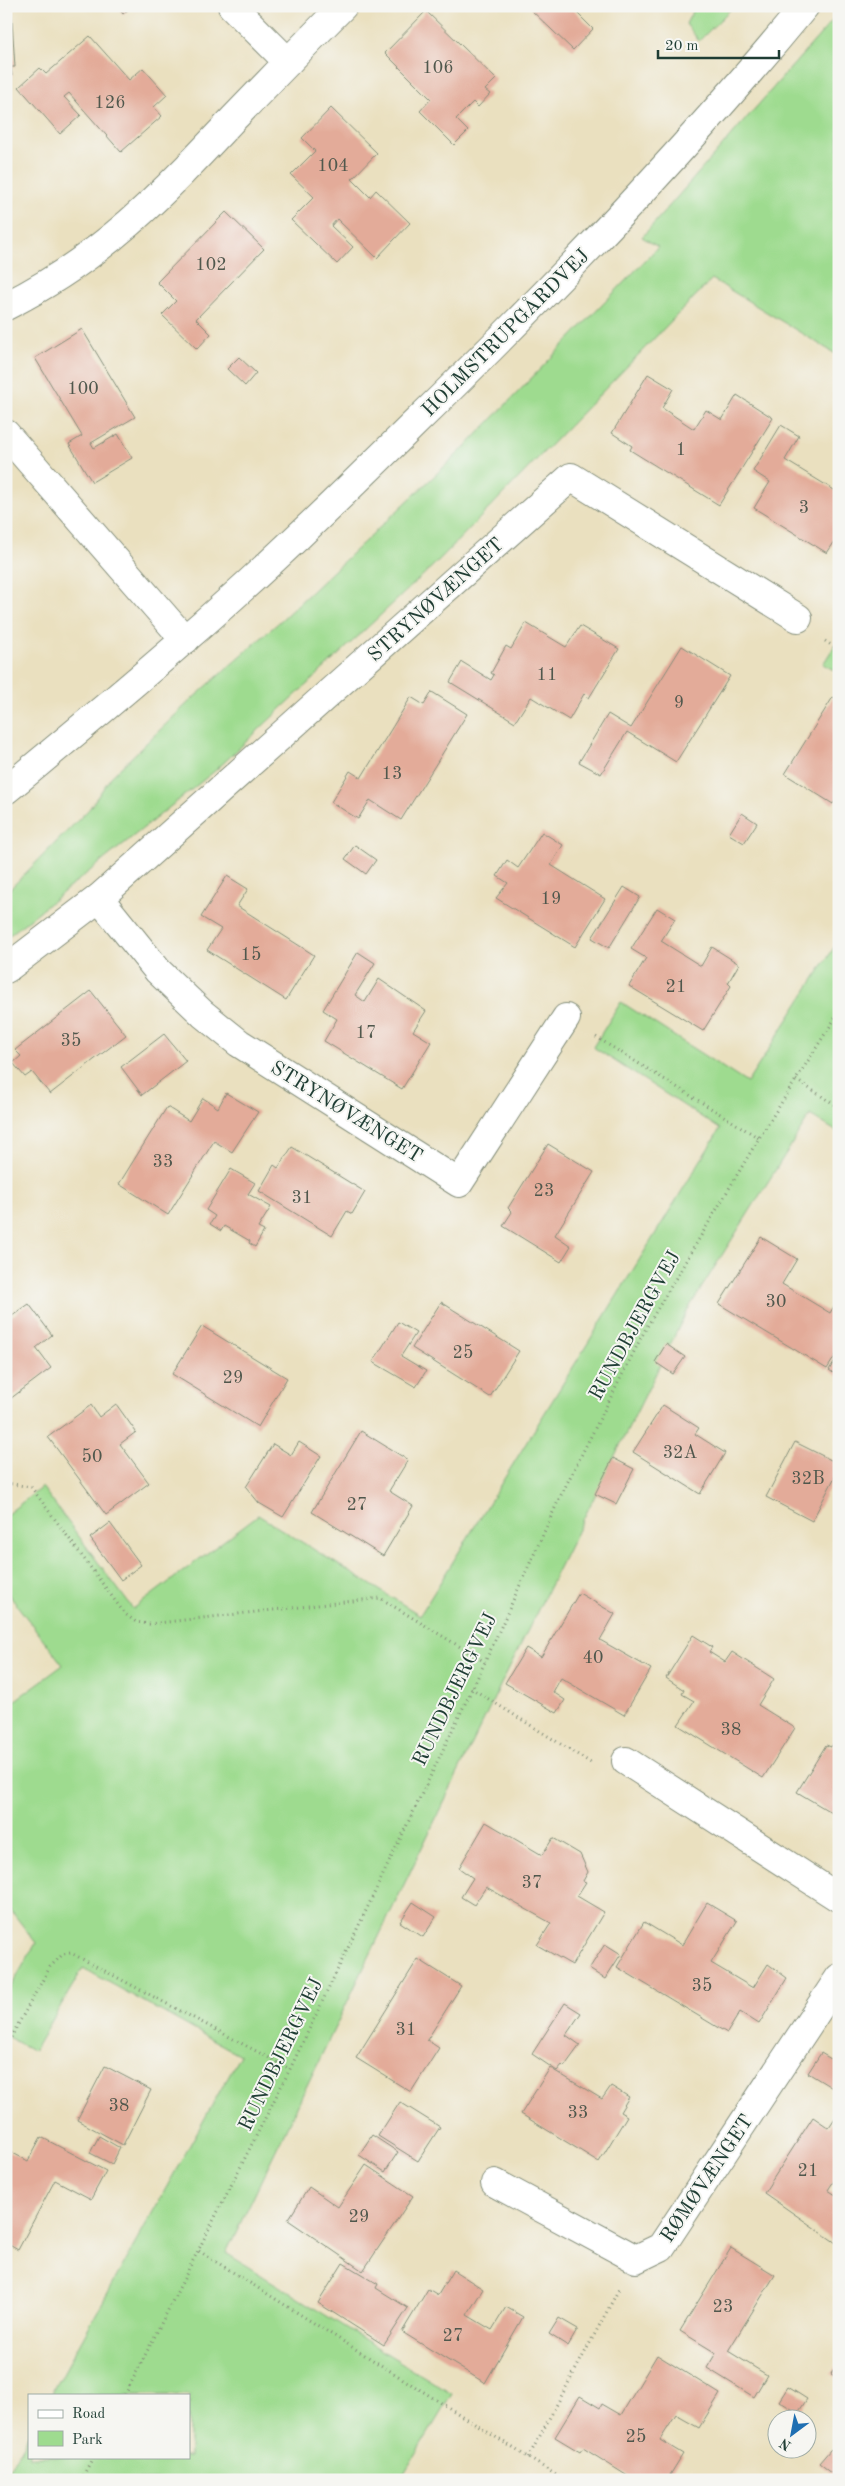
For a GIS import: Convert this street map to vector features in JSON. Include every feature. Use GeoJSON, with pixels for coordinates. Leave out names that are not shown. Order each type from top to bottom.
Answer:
{"type":"FeatureCollection","features":[{"type":"Feature","properties":{"kind":"street"},"geometry":{"type":"LineString","coordinates":[[232,6],[288,62]]}},
{"type":"Feature","properties":{"kind":"street"},"geometry":{"type":"LineString","coordinates":[[6,306],[62,276],[116,236],[162,195],[343,6]]}},
{"type":"Feature","properties":{"kind":"street","name":"HOLMSTRUPGÅRDVEJ"},"geometry":{"type":"LineString","coordinates":[[6,790],[186,640],[350,487],[576,262],[688,142],[805,6]]}},
{"type":"Feature","properties":{"kind":"street"},"geometry":{"type":"LineString","coordinates":[[6,434],[186,640]]}},
{"type":"Feature","properties":{"kind":"street","name":"STRYNØVÆNGET"},"geometry":{"type":"LineString","coordinates":[[6,969],[99,898],[571,477],[798,618]]}},
{"type":"Feature","properties":{"kind":"street","name":"STRYNØVÆNGET"},"geometry":{"type":"LineString","coordinates":[[99,898],[158,971],[203,1014],[239,1043],[459,1183],[566,1018]]}},
{"type":"Feature","properties":{"kind":"street"},"geometry":{"type":"LineString","coordinates":[[626,1761],[839,1898]]}},
{"type":"Feature","properties":{"kind":"street","name":"RØMØVÆNGET"},"geometry":{"type":"LineString","coordinates":[[636,2259],[661,2247],[839,1978]]}},
{"type":"Feature","properties":{"kind":"street"},"geometry":{"type":"LineString","coordinates":[[495,2184],[636,2259]]}},
{"type":"Feature","properties":{"kind":"path","name":"RUNDBJERGVEJ"},"geometry":{"type":"LineString","coordinates":[[126,2394],[290,2069],[485,1662],[560,1497],[645,1330],[758,1138],[839,1012]]}},
{"type":"Feature","properties":{"kind":"path"},"geometry":{"type":"LineString","coordinates":[[566,1018],[758,1138]]}},
{"type":"Feature","properties":{"kind":"path"},"geometry":{"type":"LineString","coordinates":[[796,1080],[839,1107]]}},
{"type":"Feature","properties":{"kind":"path"},"geometry":{"type":"LineString","coordinates":[[6,1482],[31,1487],[125,1614],[136,1622],[149,1624],[380,1598],[485,1662]]}},
{"type":"Feature","properties":{"kind":"path"},"geometry":{"type":"LineString","coordinates":[[471,1688],[615,1778],[626,1761]]}},
{"type":"Feature","properties":{"kind":"path"},"geometry":{"type":"LineString","coordinates":[[6,2046],[50,1967],[56,1959],[71,1953],[290,2069]]}},
{"type":"Feature","properties":{"kind":"path"},"geometry":{"type":"LineString","coordinates":[[199,2252],[564,2480]]}},
{"type":"Feature","properties":{"kind":"path"},"geometry":{"type":"LineString","coordinates":[[528,2458],[636,2259]]}},
{"type":"Feature","properties":{"kind":"path"},"geometry":{"type":"LineString","coordinates":[[81,2480],[92,2458]]}},
{"type":"Feature","properties":{"kind":"green space"},"geometry":{"type":"Polygon","coordinates":[[[695,6],[734,6],[699,41],[686,24],[695,6]]]}},
{"type":"Feature","properties":{"kind":"green space"},"geometry":{"type":"Polygon","coordinates":[[[839,13],[839,356],[712,279],[437,562],[216,770],[6,938],[6,893],[89,809],[111,777],[192,699],[277,624],[465,447],[658,247],[642,237],[839,13]]]}},
{"type":"Feature","properties":{"kind":"green space"},"geometry":{"type":"Polygon","coordinates":[[[839,639],[839,673],[823,664],[839,639]]]}},
{"type":"Feature","properties":{"kind":"green space"},"geometry":{"type":"Polygon","coordinates":[[[839,940],[839,1133],[810,1115],[687,1311],[499,1688],[226,2253],[452,2394],[400,2480],[6,2480],[6,2474],[28,2436],[28,2458],[190,2458],[190,2394],[52,2394],[240,2055],[83,1968],[34,2051],[6,2036],[6,1995],[36,1943],[6,1904],[6,1707],[63,1665],[6,1591],[6,1515],[42,1487],[133,1609],[258,1515],[420,1615],[720,1129],[593,1047],[621,1002],[747,1083],[839,940]]]}},
{"type":"Feature","properties":{"kind":"building"},"geometry":{"type":"Polygon","coordinates":[[[6,6],[11,6],[15,67],[11,67],[12,76],[6,79],[6,6]]]}},
{"type":"Feature","properties":{"kind":"building"},"geometry":{"type":"Polygon","coordinates":[[[117,6],[132,6],[123,14],[117,6]]]}},
{"type":"Feature","properties":{"kind":"building"},"geometry":{"type":"Polygon","coordinates":[[[534,6],[570,6],[593,29],[573,50],[531,10],[534,6]]]}},
{"type":"Feature","properties":{"kind":"building"},"geometry":{"type":"Polygon","coordinates":[[[426,11],[496,79],[485,90],[490,94],[478,107],[473,102],[456,119],[468,131],[454,145],[420,111],[431,99],[385,53],[426,11]]]}},
{"type":"Feature","properties":{"kind":"building"},"geometry":{"type":"Polygon","coordinates":[[[90,36],[129,80],[143,68],[167,95],[154,107],[162,116],[121,152],[69,93],[64,97],[81,115],[60,134],[19,87],[40,68],[46,74],[90,36]]]}},
{"type":"Feature","properties":{"kind":"building"},"geometry":{"type":"Polygon","coordinates":[[[331,108],[377,153],[352,179],[370,197],[376,190],[410,223],[377,258],[337,219],[331,226],[353,247],[337,264],[291,220],[314,197],[291,175],[315,151],[302,138],[331,108]]]}},
{"type":"Feature","properties":{"kind":"building"},"geometry":{"type":"Polygon","coordinates":[[[6,206],[12,212],[6,217],[6,206]]]}},
{"type":"Feature","properties":{"kind":"building"},"geometry":{"type":"Polygon","coordinates":[[[226,212],[264,249],[196,319],[211,334],[197,349],[162,315],[176,301],[157,282],[226,212]]]}},
{"type":"Feature","properties":{"kind":"building"},"geometry":{"type":"Polygon","coordinates":[[[82,329],[135,417],[91,443],[94,448],[118,434],[132,458],[92,482],[69,444],[82,436],[35,358],[82,329]]]}},
{"type":"Feature","properties":{"kind":"building"},"geometry":{"type":"Polygon","coordinates":[[[239,357],[256,373],[245,386],[227,369],[239,357]]]}},
{"type":"Feature","properties":{"kind":"building"},"geometry":{"type":"Polygon","coordinates":[[[648,374],[673,389],[662,408],[694,429],[706,410],[722,420],[737,395],[773,418],[719,505],[630,450],[632,446],[612,433],[648,374]]]}},
{"type":"Feature","properties":{"kind":"building"},"geometry":{"type":"Polygon","coordinates":[[[781,425],[799,436],[785,460],[839,493],[839,535],[827,553],[754,508],[770,482],[753,471],[781,425]]]}},
{"type":"Feature","properties":{"kind":"building"},"geometry":{"type":"Polygon","coordinates":[[[526,623],[566,647],[580,626],[619,649],[589,698],[584,694],[569,720],[531,697],[515,722],[450,682],[462,662],[491,680],[494,675],[491,673],[506,646],[511,649],[526,623]]]}},
{"type":"Feature","properties":{"kind":"building"},"geometry":{"type":"Polygon","coordinates":[[[682,646],[730,676],[676,762],[627,732],[601,774],[579,762],[608,714],[631,728],[682,646]]]}},
{"type":"Feature","properties":{"kind":"building"},"geometry":{"type":"Polygon","coordinates":[[[432,692],[467,714],[401,820],[370,800],[358,819],[331,802],[350,771],[361,778],[411,697],[424,705],[432,692]]]}},
{"type":"Feature","properties":{"kind":"building"},"geometry":{"type":"Polygon","coordinates":[[[839,696],[839,795],[833,804],[785,774],[833,697],[837,699],[839,696]]]}},
{"type":"Feature","properties":{"kind":"building"},"geometry":{"type":"Polygon","coordinates":[[[742,813],[757,823],[744,843],[729,834],[742,813]]]}},
{"type":"Feature","properties":{"kind":"building"},"geometry":{"type":"Polygon","coordinates":[[[542,832],[563,845],[551,865],[605,899],[575,947],[496,898],[508,883],[497,876],[507,860],[518,868],[542,832]]]}},
{"type":"Feature","properties":{"kind":"building"},"geometry":{"type":"Polygon","coordinates":[[[355,845],[376,860],[366,874],[345,859],[355,845]]]}},
{"type":"Feature","properties":{"kind":"building"},"geometry":{"type":"Polygon","coordinates":[[[227,876],[248,889],[237,906],[314,955],[286,1000],[207,950],[221,929],[201,917],[227,876]]]}},
{"type":"Feature","properties":{"kind":"building"},"geometry":{"type":"Polygon","coordinates":[[[624,887],[640,897],[609,948],[592,938],[624,887]]]}},
{"type":"Feature","properties":{"kind":"building"},"geometry":{"type":"Polygon","coordinates":[[[657,908],[675,919],[661,941],[701,966],[712,947],[739,964],[728,983],[731,986],[703,1031],[629,986],[646,958],[631,949],[657,908]]]}},
{"type":"Feature","properties":{"kind":"building"},"geometry":{"type":"Polygon","coordinates":[[[358,952],[375,963],[355,995],[365,1002],[379,979],[426,1011],[413,1031],[431,1042],[402,1089],[324,1041],[337,1019],[323,1010],[358,952]]]}},
{"type":"Feature","properties":{"kind":"building"},"geometry":{"type":"Polygon","coordinates":[[[91,991],[126,1035],[50,1094],[32,1072],[25,1077],[13,1063],[21,1056],[15,1050],[91,991]]]}},
{"type":"Feature","properties":{"kind":"building"},"geometry":{"type":"Polygon","coordinates":[[[164,1034],[186,1061],[142,1095],[121,1067],[164,1034]]]}},
{"type":"Feature","properties":{"kind":"building"},"geometry":{"type":"Polygon","coordinates":[[[226,1093],[258,1112],[232,1152],[214,1141],[168,1215],[119,1184],[167,1107],[189,1121],[203,1098],[218,1108],[226,1093]]]}},
{"type":"Feature","properties":{"kind":"building"},"geometry":{"type":"Polygon","coordinates":[[[548,1144],[594,1172],[555,1235],[571,1246],[561,1262],[503,1226],[512,1212],[508,1208],[548,1144]]]}},
{"type":"Feature","properties":{"kind":"building"},"geometry":{"type":"Polygon","coordinates":[[[292,1147],[365,1192],[352,1214],[347,1211],[332,1236],[259,1191],[274,1165],[278,1168],[292,1147]]]}},
{"type":"Feature","properties":{"kind":"building"},"geometry":{"type":"Polygon","coordinates":[[[231,1169],[255,1183],[248,1194],[271,1207],[258,1228],[264,1231],[255,1247],[249,1243],[250,1241],[224,1226],[221,1231],[210,1224],[215,1216],[206,1210],[231,1169]]]}},
{"type":"Feature","properties":{"kind":"building"},"geometry":{"type":"Polygon","coordinates":[[[761,1237],[797,1259],[782,1284],[830,1313],[837,1301],[839,1303],[839,1350],[827,1369],[719,1304],[761,1237]]]}},
{"type":"Feature","properties":{"kind":"building"},"geometry":{"type":"Polygon","coordinates":[[[441,1302],[519,1351],[490,1397],[412,1348],[441,1302]]]}},
{"type":"Feature","properties":{"kind":"building"},"geometry":{"type":"Polygon","coordinates":[[[29,1304],[52,1335],[36,1348],[51,1368],[6,1402],[6,1308],[12,1316],[29,1304]]]}},
{"type":"Feature","properties":{"kind":"building"},"geometry":{"type":"Polygon","coordinates":[[[398,1322],[416,1333],[401,1356],[426,1371],[416,1387],[373,1362],[398,1322]]]}},
{"type":"Feature","properties":{"kind":"building"},"geometry":{"type":"Polygon","coordinates":[[[202,1326],[287,1378],[258,1427],[172,1374],[202,1326]]]}},
{"type":"Feature","properties":{"kind":"building"},"geometry":{"type":"Polygon","coordinates":[[[666,1344],[685,1357],[673,1374],[655,1362],[666,1344]]]}},
{"type":"Feature","properties":{"kind":"building"},"geometry":{"type":"Polygon","coordinates":[[[839,1354],[839,1377],[829,1370],[839,1354]]]}},
{"type":"Feature","properties":{"kind":"building"},"geometry":{"type":"Polygon","coordinates":[[[116,1404],[136,1432],[120,1444],[149,1483],[106,1515],[48,1437],[91,1405],[99,1417],[116,1404]]]}},
{"type":"Feature","properties":{"kind":"building"},"geometry":{"type":"Polygon","coordinates":[[[663,1405],[699,1428],[695,1434],[725,1453],[700,1494],[633,1452],[663,1405]]]}},
{"type":"Feature","properties":{"kind":"building"},"geometry":{"type":"Polygon","coordinates":[[[361,1431],[408,1460],[389,1491],[413,1506],[383,1556],[312,1512],[361,1431]]]}},
{"type":"Feature","properties":{"kind":"building"},"geometry":{"type":"Polygon","coordinates":[[[299,1442],[321,1456],[283,1517],[259,1503],[246,1487],[273,1444],[291,1455],[299,1442]]]}},
{"type":"Feature","properties":{"kind":"building"},"geometry":{"type":"Polygon","coordinates":[[[795,1442],[839,1464],[839,1469],[812,1521],[766,1497],[795,1442]]]}},
{"type":"Feature","properties":{"kind":"building"},"geometry":{"type":"Polygon","coordinates":[[[613,1458],[634,1469],[616,1504],[595,1494],[613,1458]]]}},
{"type":"Feature","properties":{"kind":"building"},"geometry":{"type":"Polygon","coordinates":[[[110,1523],[141,1565],[121,1580],[90,1538],[110,1523]]]}},
{"type":"Feature","properties":{"kind":"building"},"geometry":{"type":"Polygon","coordinates":[[[579,1593],[615,1614],[600,1640],[651,1669],[624,1715],[561,1678],[553,1692],[565,1700],[557,1713],[505,1683],[526,1648],[541,1657],[579,1593]]]}},
{"type":"Feature","properties":{"kind":"building"},"geometry":{"type":"Polygon","coordinates":[[[693,1635],[712,1647],[709,1652],[725,1662],[732,1652],[774,1679],[758,1705],[795,1728],[763,1778],[678,1725],[694,1701],[682,1694],[684,1690],[666,1678],[693,1635]]]}},
{"type":"Feature","properties":{"kind":"building"},"geometry":{"type":"Polygon","coordinates":[[[839,1735],[839,1817],[797,1792],[826,1745],[831,1747],[839,1735]]]}},
{"type":"Feature","properties":{"kind":"building"},"geometry":{"type":"Polygon","coordinates":[[[486,1822],[542,1855],[553,1838],[580,1854],[588,1872],[583,1881],[586,1882],[577,1896],[604,1912],[572,1965],[537,1945],[551,1923],[486,1887],[474,1905],[461,1897],[473,1878],[459,1868],[486,1822]]]}},
{"type":"Feature","properties":{"kind":"building"},"geometry":{"type":"Polygon","coordinates":[[[413,1902],[436,1917],[423,1937],[400,1922],[413,1902]]]}},
{"type":"Feature","properties":{"kind":"building"},"geometry":{"type":"Polygon","coordinates":[[[707,1903],[737,1921],[711,1963],[753,1988],[768,1964],[787,1978],[759,2024],[740,2012],[727,2033],[617,1967],[644,1922],[682,1945],[707,1903]]]}},
{"type":"Feature","properties":{"kind":"building"},"geometry":{"type":"Polygon","coordinates":[[[605,1944],[621,1954],[605,1979],[589,1969],[605,1944]]]}},
{"type":"Feature","properties":{"kind":"building"},"geometry":{"type":"Polygon","coordinates":[[[418,1959],[461,1986],[427,2040],[439,2048],[411,2092],[356,2058],[418,1959]]]}},
{"type":"Feature","properties":{"kind":"building"},"geometry":{"type":"Polygon","coordinates":[[[565,2003],[581,2013],[566,2035],[580,2045],[564,2067],[562,2065],[557,2071],[532,2054],[565,2003]]]}},
{"type":"Feature","properties":{"kind":"building"},"geometry":{"type":"Polygon","coordinates":[[[821,2053],[839,2064],[839,2092],[808,2073],[821,2053]]]}},
{"type":"Feature","properties":{"kind":"building"},"geometry":{"type":"Polygon","coordinates":[[[105,2066],[151,2090],[123,2145],[77,2120],[105,2066]]]}},
{"type":"Feature","properties":{"kind":"building"},"geometry":{"type":"Polygon","coordinates":[[[550,2068],[602,2099],[611,2086],[629,2097],[620,2112],[627,2116],[599,2162],[521,2114],[550,2068]]]}},
{"type":"Feature","properties":{"kind":"building"},"geometry":{"type":"Polygon","coordinates":[[[400,2102],[440,2127],[418,2161],[378,2136],[400,2102]]]}},
{"type":"Feature","properties":{"kind":"building"},"geometry":{"type":"Polygon","coordinates":[[[839,2113],[839,2173],[828,2190],[839,2197],[839,2245],[764,2193],[813,2117],[829,2128],[839,2113]]]}},
{"type":"Feature","properties":{"kind":"building"},"geometry":{"type":"Polygon","coordinates":[[[372,2135],[398,2152],[385,2172],[359,2155],[372,2135]]]}},
{"type":"Feature","properties":{"kind":"building"},"geometry":{"type":"Polygon","coordinates":[[[99,2136],[120,2148],[112,2164],[90,2153],[99,2136]]]}},
{"type":"Feature","properties":{"kind":"building"},"geometry":{"type":"Polygon","coordinates":[[[41,2137],[106,2171],[91,2199],[55,2180],[18,2250],[6,2243],[6,2152],[7,2150],[28,2161],[41,2137]]]}},
{"type":"Feature","properties":{"kind":"building"},"geometry":{"type":"Polygon","coordinates":[[[366,2165],[413,2196],[363,2271],[288,2220],[309,2187],[338,2207],[366,2165]]]}},
{"type":"Feature","properties":{"kind":"building"},"geometry":{"type":"Polygon","coordinates":[[[731,2248],[775,2275],[728,2351],[767,2375],[754,2397],[707,2368],[716,2353],[680,2331],[731,2248]]]}},
{"type":"Feature","properties":{"kind":"building"},"geometry":{"type":"Polygon","coordinates":[[[343,2263],[378,2284],[376,2288],[408,2308],[384,2345],[318,2303],[343,2263]]]}},
{"type":"Feature","properties":{"kind":"building"},"geometry":{"type":"Polygon","coordinates":[[[453,2270],[483,2289],[467,2315],[492,2330],[506,2307],[523,2317],[485,2383],[402,2332],[428,2289],[438,2295],[453,2270]]]}},
{"type":"Feature","properties":{"kind":"building"},"geometry":{"type":"Polygon","coordinates":[[[559,2318],[578,2329],[568,2346],[549,2334],[559,2318]]]}},
{"type":"Feature","properties":{"kind":"building"},"geometry":{"type":"Polygon","coordinates":[[[657,2355],[720,2394],[699,2428],[676,2415],[660,2440],[683,2454],[667,2480],[634,2480],[583,2448],[580,2452],[555,2437],[580,2396],[600,2408],[602,2404],[621,2415],[657,2355]]]}},
{"type":"Feature","properties":{"kind":"building"},"geometry":{"type":"Polygon","coordinates":[[[839,2362],[839,2378],[831,2374],[839,2362]]]}},
{"type":"Feature","properties":{"kind":"building"},"geometry":{"type":"Polygon","coordinates":[[[788,2387],[807,2399],[801,2408],[790,2408],[779,2401],[788,2387]]]}},
{"type":"Feature","properties":{"kind":"building"},"geometry":{"type":"Polygon","coordinates":[[[831,2449],[839,2456],[839,2480],[830,2480],[833,2474],[819,2463],[831,2449]]]}}]}
